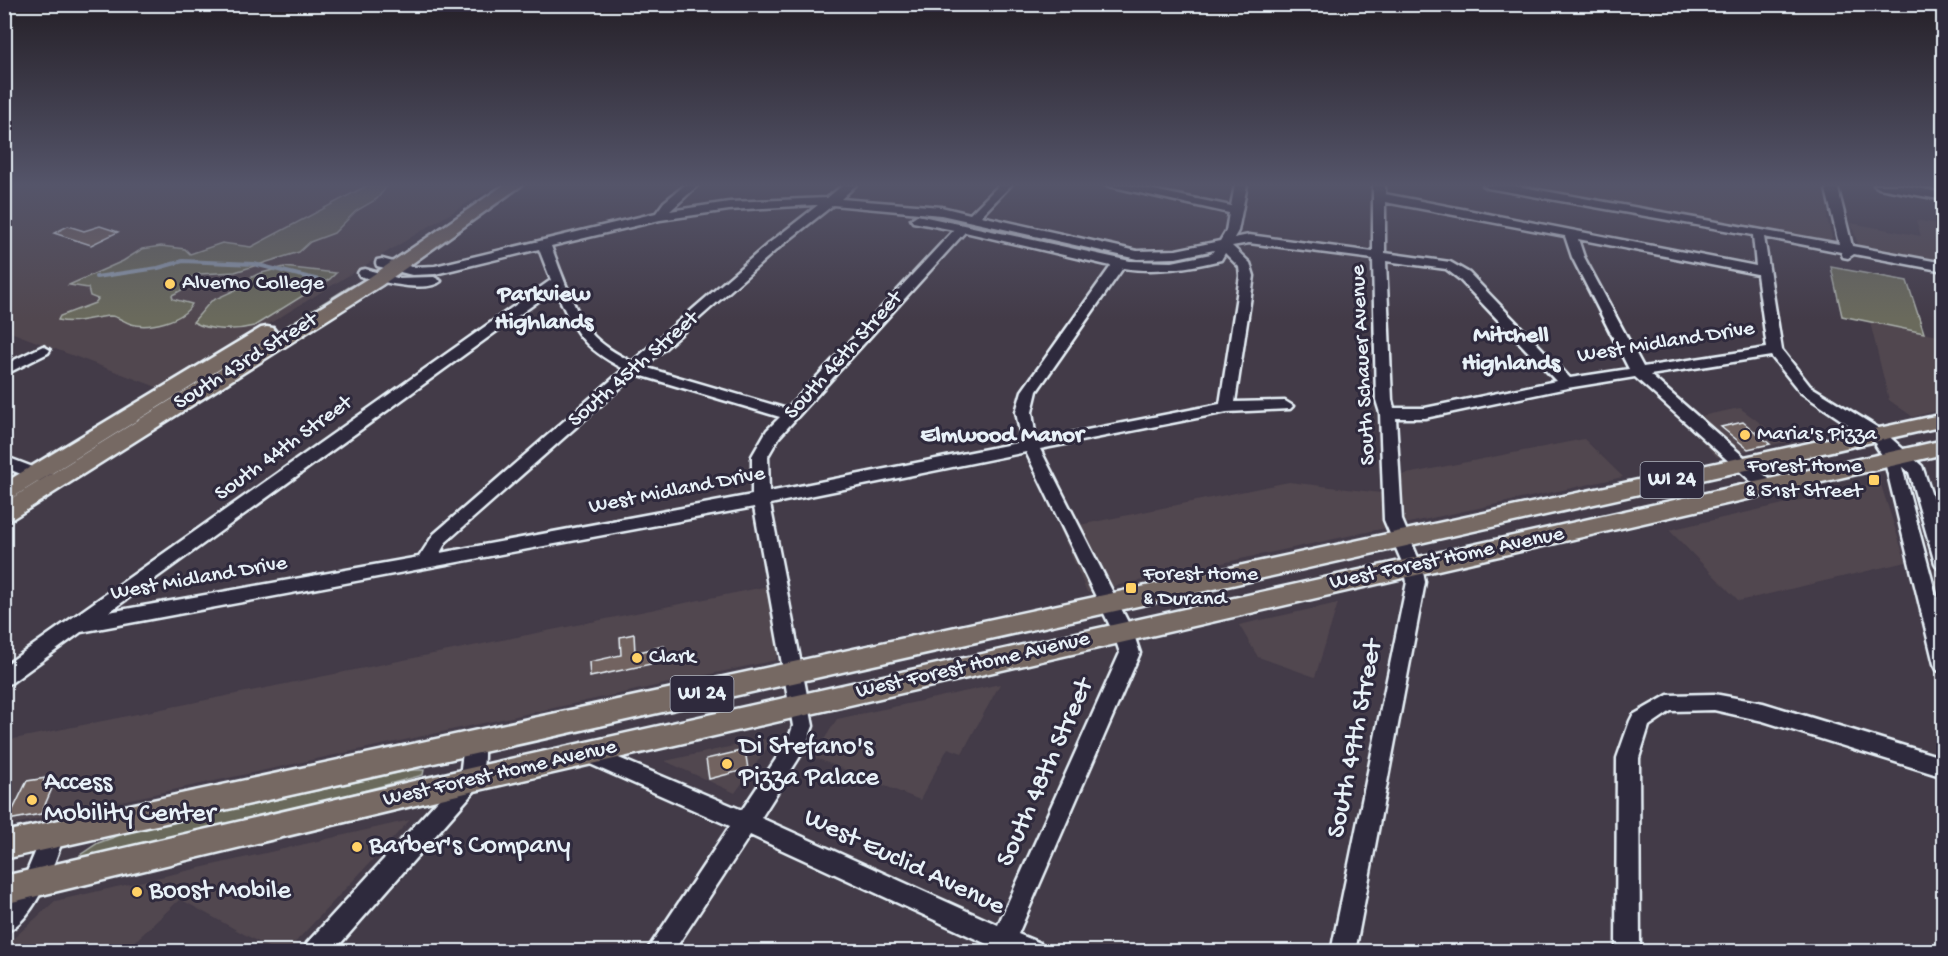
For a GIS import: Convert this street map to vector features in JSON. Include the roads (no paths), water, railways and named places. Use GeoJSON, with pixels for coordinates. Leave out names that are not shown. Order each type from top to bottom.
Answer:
{"type":"FeatureCollection","features":[{"type":"Feature","properties":{"kind":"main road","name":"South 43rd Street"},"geometry":{"type":"LineString","coordinates":[[381,270],[442,230]]}},
{"type":"Feature","properties":{"kind":"main road","name":"South 43rd Street"},"geometry":{"type":"LineString","coordinates":[[4,514],[45,478],[445,230]]}},
{"type":"Feature","properties":{"kind":"main road","name":"West Forest Home Avenue"},"geometry":{"type":"LineString","coordinates":[[4,846],[474,744],[796,690],[1116,618],[1400,540],[1944,420]]}},
{"type":"Feature","properties":{"kind":"main road","name":"West Forest Home Avenue"},"geometry":{"type":"LineString","coordinates":[[1116,618],[1413,567],[1944,447]]}},
{"type":"Feature","properties":{"kind":"main road","name":"South 43rd Street"},"geometry":{"type":"LineString","coordinates":[[4,494],[45,478]]}},
{"type":"Feature","properties":{"kind":"main road","name":"West Forest Home Avenue"},"geometry":{"type":"LineString","coordinates":[[4,890],[588,754],[796,690]]}},
{"type":"Feature","properties":{"kind":"street"},"geometry":{"type":"LineString","coordinates":[[381,270],[408,282],[436,280],[613,230]]}},
{"type":"Feature","properties":{"kind":"street"},"geometry":{"type":"LineString","coordinates":[[381,270],[421,272],[435,270],[647,230]]}},
{"type":"Feature","properties":{"kind":"street","name":"South 45th Street"},"geometry":{"type":"LineString","coordinates":[[425,562],[440,538],[794,230]]}},
{"type":"Feature","properties":{"kind":"street","name":"South 46th Street"},"geometry":{"type":"LineString","coordinates":[[658,951],[797,744],[804,726],[761,500],[760,456],[773,434],[962,230]]}},
{"type":"Feature","properties":{"kind":"street"},"geometry":{"type":"LineString","coordinates":[[992,230],[1118,265],[1154,268],[1198,263],[1216,257],[1232,230]]}},
{"type":"Feature","properties":{"kind":"street"},"geometry":{"type":"LineString","coordinates":[[1003,230],[1137,255],[1176,254],[1250,239],[1450,266],[1464,276],[1567,383]]}},
{"type":"Feature","properties":{"kind":"street","name":"South Schauer Avenue"},"geometry":{"type":"LineString","coordinates":[[1379,230],[1384,400],[1388,413],[1393,520],[1400,540]]}},
{"type":"Feature","properties":{"kind":"street"},"geometry":{"type":"LineString","coordinates":[[1551,230],[1764,271]]}},
{"type":"Feature","properties":{"kind":"street"},"geometry":{"type":"LineString","coordinates":[[1728,230],[1944,267]]}},
{"type":"Feature","properties":{"kind":"street"},"geometry":{"type":"LineString","coordinates":[[1734,230],[1944,273]]}},
{"type":"Feature","properties":{"kind":"street"},"geometry":{"type":"LineString","coordinates":[[1842,230],[1847,252]]}},
{"type":"Feature","properties":{"kind":"street"},"geometry":{"type":"LineString","coordinates":[[1570,234],[1578,257],[1638,372],[1769,488]]}},
{"type":"Feature","properties":{"kind":"street"},"geometry":{"type":"LineString","coordinates":[[1758,236],[1775,351],[1805,389],[1877,435],[1897,457],[1917,470],[1944,563]]}},
{"type":"Feature","properties":{"kind":"street"},"geometry":{"type":"LineString","coordinates":[[1224,244],[1245,266],[1247,276],[1227,407]]}},
{"type":"Feature","properties":{"kind":"street"},"geometry":{"type":"LineString","coordinates":[[545,249],[583,333],[602,351],[636,369],[790,415]]}},
{"type":"Feature","properties":{"kind":"street","name":"South 48th Street"},"geometry":{"type":"LineString","coordinates":[[1001,945],[1130,653],[1116,618],[1031,447],[1023,419],[1027,398],[1118,265]]}},
{"type":"Feature","properties":{"kind":"street","name":"South 44th Street"},"geometry":{"type":"LineString","coordinates":[[4,677],[558,281]]}},
{"type":"Feature","properties":{"kind":"street"},"geometry":{"type":"LineString","coordinates":[[4,371],[43,350]]}},
{"type":"Feature","properties":{"kind":"street","name":"West Midland Drive"},"geometry":{"type":"LineString","coordinates":[[1388,413],[1425,413],[1567,383],[1775,351]]}},
{"type":"Feature","properties":{"kind":"street","name":"West Midland Drive"},"geometry":{"type":"LineString","coordinates":[[78,625],[761,500],[1227,407],[1285,406]]}},
{"type":"Feature","properties":{"kind":"street"},"geometry":{"type":"LineString","coordinates":[[1897,457],[1944,664]]}},
{"type":"Feature","properties":{"kind":"street"},"geometry":{"type":"LineString","coordinates":[[4,461],[45,478]]}},
{"type":"Feature","properties":{"kind":"street","name":"South 49th Street"},"geometry":{"type":"LineString","coordinates":[[1343,951],[1416,582],[1413,567],[1400,540]]}},
{"type":"Feature","properties":{"kind":"street"},"geometry":{"type":"LineString","coordinates":[[1628,951],[1628,758],[1640,721],[1668,703],[1714,702],[1763,712],[1944,768]]}},
{"type":"Feature","properties":{"kind":"street"},"geometry":{"type":"LineString","coordinates":[[316,951],[470,780],[474,744]]}},
{"type":"Feature","properties":{"kind":"street","name":"West Euclid Avenue"},"geometry":{"type":"LineString","coordinates":[[588,754],[746,822],[1001,945],[1031,951]]}},
{"type":"Feature","properties":{"kind":"street"},"geometry":{"type":"LineString","coordinates":[[4,921],[17,909],[35,884],[53,836]]}},
{"type":"Feature","properties":{"kind":"waterway"},"geometry":{"type":"LineString","coordinates":[[96,277],[158,268],[183,261],[254,264],[323,281]]}},
{"type":"Feature","properties":{"kind":"place","name":"Alverno College"},"geometry":{"type":"Point","coordinates":[170,284]}},
{"type":"Feature","properties":{"kind":"place","name":"Maria's Pizza"},"geometry":{"type":"Point","coordinates":[1745,435]}},
{"type":"Feature","properties":{"kind":"place","name":"Forest Home & 51st Street"},"geometry":{"type":"Point","coordinates":[1874,480]}},
{"type":"Feature","properties":{"kind":"place","name":"Forest Home & Durand"},"geometry":{"type":"Point","coordinates":[1131,588]}},
{"type":"Feature","properties":{"kind":"place","name":"Clark"},"geometry":{"type":"Point","coordinates":[637,658]}},
{"type":"Feature","properties":{"kind":"place","name":"Di Stefano's Pizza Palace"},"geometry":{"type":"Point","coordinates":[727,764]}},
{"type":"Feature","properties":{"kind":"place","name":"Access Mobility Center"},"geometry":{"type":"Point","coordinates":[32,800]}},
{"type":"Feature","properties":{"kind":"place","name":"Barber's Company"},"geometry":{"type":"Point","coordinates":[357,847]}},
{"type":"Feature","properties":{"kind":"place","name":"Boost Mobile"},"geometry":{"type":"Point","coordinates":[137,892]}},
{"type":"Feature","properties":{"kind":"district","name":"Parkview Highlands"},"geometry":{"type":"Point","coordinates":[544,309]}},
{"type":"Feature","properties":{"kind":"district","name":"Mitchell Highlands"},"geometry":{"type":"Point","coordinates":[1511,350]}},
{"type":"Feature","properties":{"kind":"district","name":"Elmwood Manor"},"geometry":{"type":"Point","coordinates":[1002,436]}}]}
